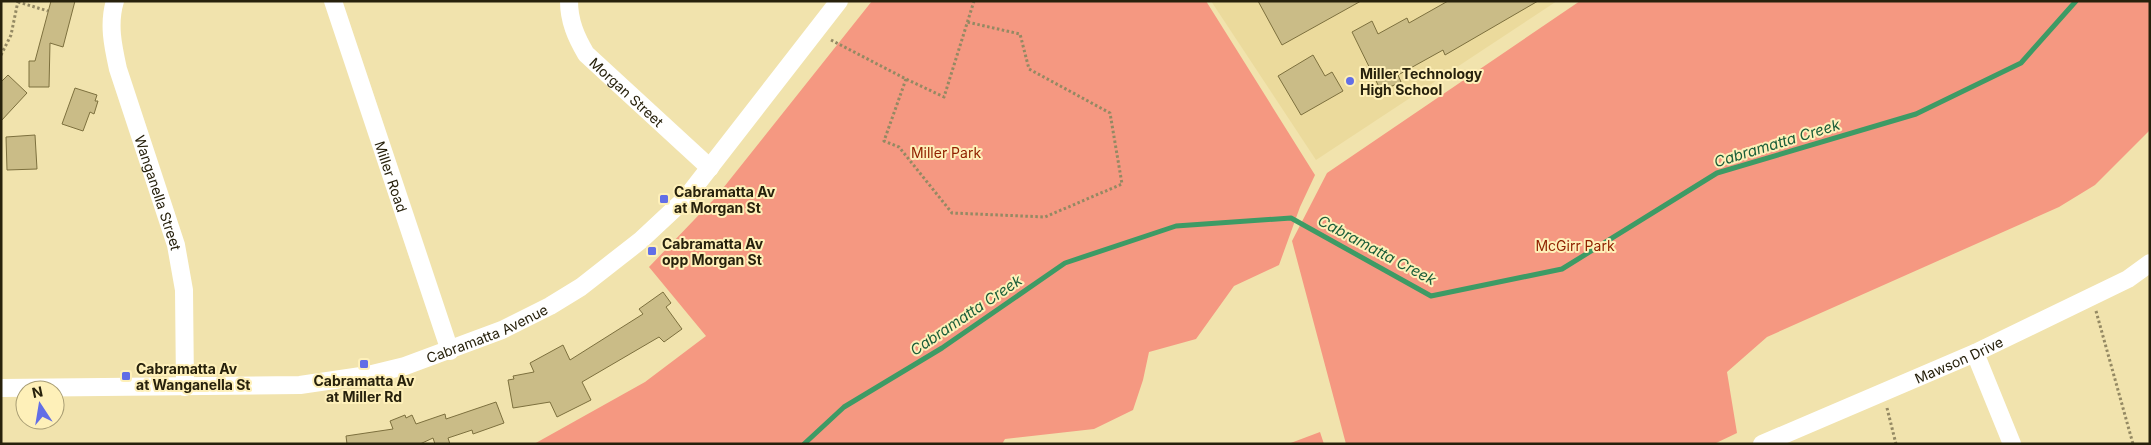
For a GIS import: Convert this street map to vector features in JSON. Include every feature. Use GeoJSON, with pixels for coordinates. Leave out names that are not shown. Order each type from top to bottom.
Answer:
{"type":"FeatureCollection","features":[{"type":"Feature","properties":{"kind":"street","name":"Wanganella Street"},"geometry":{"type":"LineString","coordinates":[[115,1],[111,15],[112,41],[118,69],[176,245],[184,290],[185,388]]}},
{"type":"Feature","properties":{"kind":"street","name":"Miller Road"},"geometry":{"type":"LineString","coordinates":[[333,1],[450,351]]}},
{"type":"Feature","properties":{"kind":"street","name":"Morgan Street"},"geometry":{"type":"LineString","coordinates":[[568,1],[577,39],[586,54],[710,168]]}},
{"type":"Feature","properties":{"kind":"street","name":"Cabramatta Avenue"},"geometry":{"type":"LineString","coordinates":[[1,388],[283,386],[332,381],[405,366],[450,351],[517,323],[581,287],[641,240],[686,198],[839,1]]}},
{"type":"Feature","properties":{"kind":"street","name":"Mawson Drive"},"geometry":{"type":"LineString","coordinates":[[1762,444],[1780,440],[1883,392],[1974,353],[2128,279],[2150,263]]}},
{"type":"Feature","properties":{"kind":"street"},"geometry":{"type":"LineString","coordinates":[[1974,353],[2012,444]]}},
{"type":"Feature","properties":{"kind":"path"},"geometry":{"type":"LineString","coordinates":[[831,40],[906,80],[944,97],[974,1]]}},
{"type":"Feature","properties":{"kind":"path"},"geometry":{"type":"LineString","coordinates":[[1,55],[11,35],[18,2],[48,10]]}},
{"type":"Feature","properties":{"kind":"path"},"geometry":{"type":"LineString","coordinates":[[906,80],[884,141],[899,147],[952,213],[1045,216],[1122,184],[1110,113],[1029,69],[1020,34],[967,22]]}},
{"type":"Feature","properties":{"kind":"path"},"geometry":{"type":"LineString","coordinates":[[2092,296],[2133,444]]}},
{"type":"Feature","properties":{"kind":"path"},"geometry":{"type":"LineString","coordinates":[[1883,392],[1896,444]]}},
{"type":"Feature","properties":{"kind":"shaded area","name":"Miller Technology High School"},"geometry":{"type":"Polygon","coordinates":[[[1211,1],[1557,1],[1316,160],[1211,1]]]}},
{"type":"Feature","properties":{"kind":"green space","name":"Miller Park"},"geometry":{"type":"Polygon","coordinates":[[[872,1],[1206,1],[1315,175],[1300,207],[1279,265],[1234,286],[1196,339],[1149,352],[1143,380],[1133,410],[1094,429],[1005,439],[1002,444],[534,444],[645,382],[706,336],[649,267],[716,197],[872,1]]]}},
{"type":"Feature","properties":{"kind":"green space","name":"McGirr Park"},"geometry":{"type":"Polygon","coordinates":[[[1580,1],[2150,1],[2150,130],[2095,185],[2059,207],[1767,337],[1727,372],[1737,433],[1714,444],[1346,444],[1292,241],[1327,173],[1580,1]]]}},
{"type":"Feature","properties":{"kind":"green space"},"geometry":{"type":"Polygon","coordinates":[[[1320,432],[1324,444],[1288,444],[1320,432]]]}},
{"type":"Feature","properties":{"kind":"building"},"geometry":{"type":"Polygon","coordinates":[[[51,1],[75,1],[63,47],[50,43],[49,87],[29,87],[29,61],[35,61],[51,1]]]}},
{"type":"Feature","properties":{"kind":"building"},"geometry":{"type":"Polygon","coordinates":[[[1258,1],[1361,1],[1282,45],[1258,1]]]}},
{"type":"Feature","properties":{"kind":"building"},"geometry":{"type":"Polygon","coordinates":[[[1448,1],[1538,1],[1445,55],[1443,50],[1398,75],[1401,82],[1381,91],[1352,32],[1372,21],[1378,34],[1407,18],[1409,23],[1448,1]]]}},
{"type":"Feature","properties":{"kind":"building"},"geometry":{"type":"Polygon","coordinates":[[[1313,55],[1325,76],[1332,72],[1343,91],[1301,115],[1278,76],[1313,55]]]}},
{"type":"Feature","properties":{"kind":"building"},"geometry":{"type":"Polygon","coordinates":[[[8,75],[27,93],[1,121],[1,82],[8,75]]]}},
{"type":"Feature","properties":{"kind":"building"},"geometry":{"type":"Polygon","coordinates":[[[75,88],[97,95],[95,101],[98,101],[94,114],[90,112],[83,131],[62,124],[75,88]]]}},
{"type":"Feature","properties":{"kind":"building"},"geometry":{"type":"Polygon","coordinates":[[[35,135],[37,169],[7,170],[6,137],[35,135]]]}},
{"type":"Feature","properties":{"kind":"building"},"geometry":{"type":"Polygon","coordinates":[[[663,292],[671,303],[666,307],[682,329],[664,342],[659,337],[582,382],[591,400],[557,417],[550,402],[513,408],[508,380],[514,379],[513,376],[534,372],[530,363],[563,345],[570,360],[643,314],[639,309],[663,292]]]}},
{"type":"Feature","properties":{"kind":"building"},"geometry":{"type":"Polygon","coordinates":[[[496,402],[504,423],[473,434],[472,430],[448,438],[450,444],[435,444],[433,438],[420,444],[347,444],[346,436],[393,429],[390,421],[405,415],[406,418],[412,415],[416,424],[445,414],[446,419],[496,402]]]}},
{"type":"Feature","properties":{"kind":"waterway","name":"Cabramatta Creek"},"geometry":{"type":"LineString","coordinates":[[804,444],[844,407],[942,348],[1065,263],[1176,226],[1291,218],[1431,296],[1562,269],[1717,173],[1916,114],[2021,63],[2076,1]]}},
{"type":"Feature","properties":{"kind":"place","name":"Miller Technology High School"},"geometry":{"type":"Point","coordinates":[1350,81]}},
{"type":"Feature","properties":{"kind":"place","name":"Cabramatta Av at Morgan St"},"geometry":{"type":"Point","coordinates":[664,199]}},
{"type":"Feature","properties":{"kind":"place","name":"Cabramatta Av opp Morgan St"},"geometry":{"type":"Point","coordinates":[652,251]}},
{"type":"Feature","properties":{"kind":"place","name":"Cabramatta Av at Miller Rd"},"geometry":{"type":"Point","coordinates":[364,364]}},
{"type":"Feature","properties":{"kind":"place","name":"Cabramatta Av at Wanganella St"},"geometry":{"type":"Point","coordinates":[126,376]}}]}
